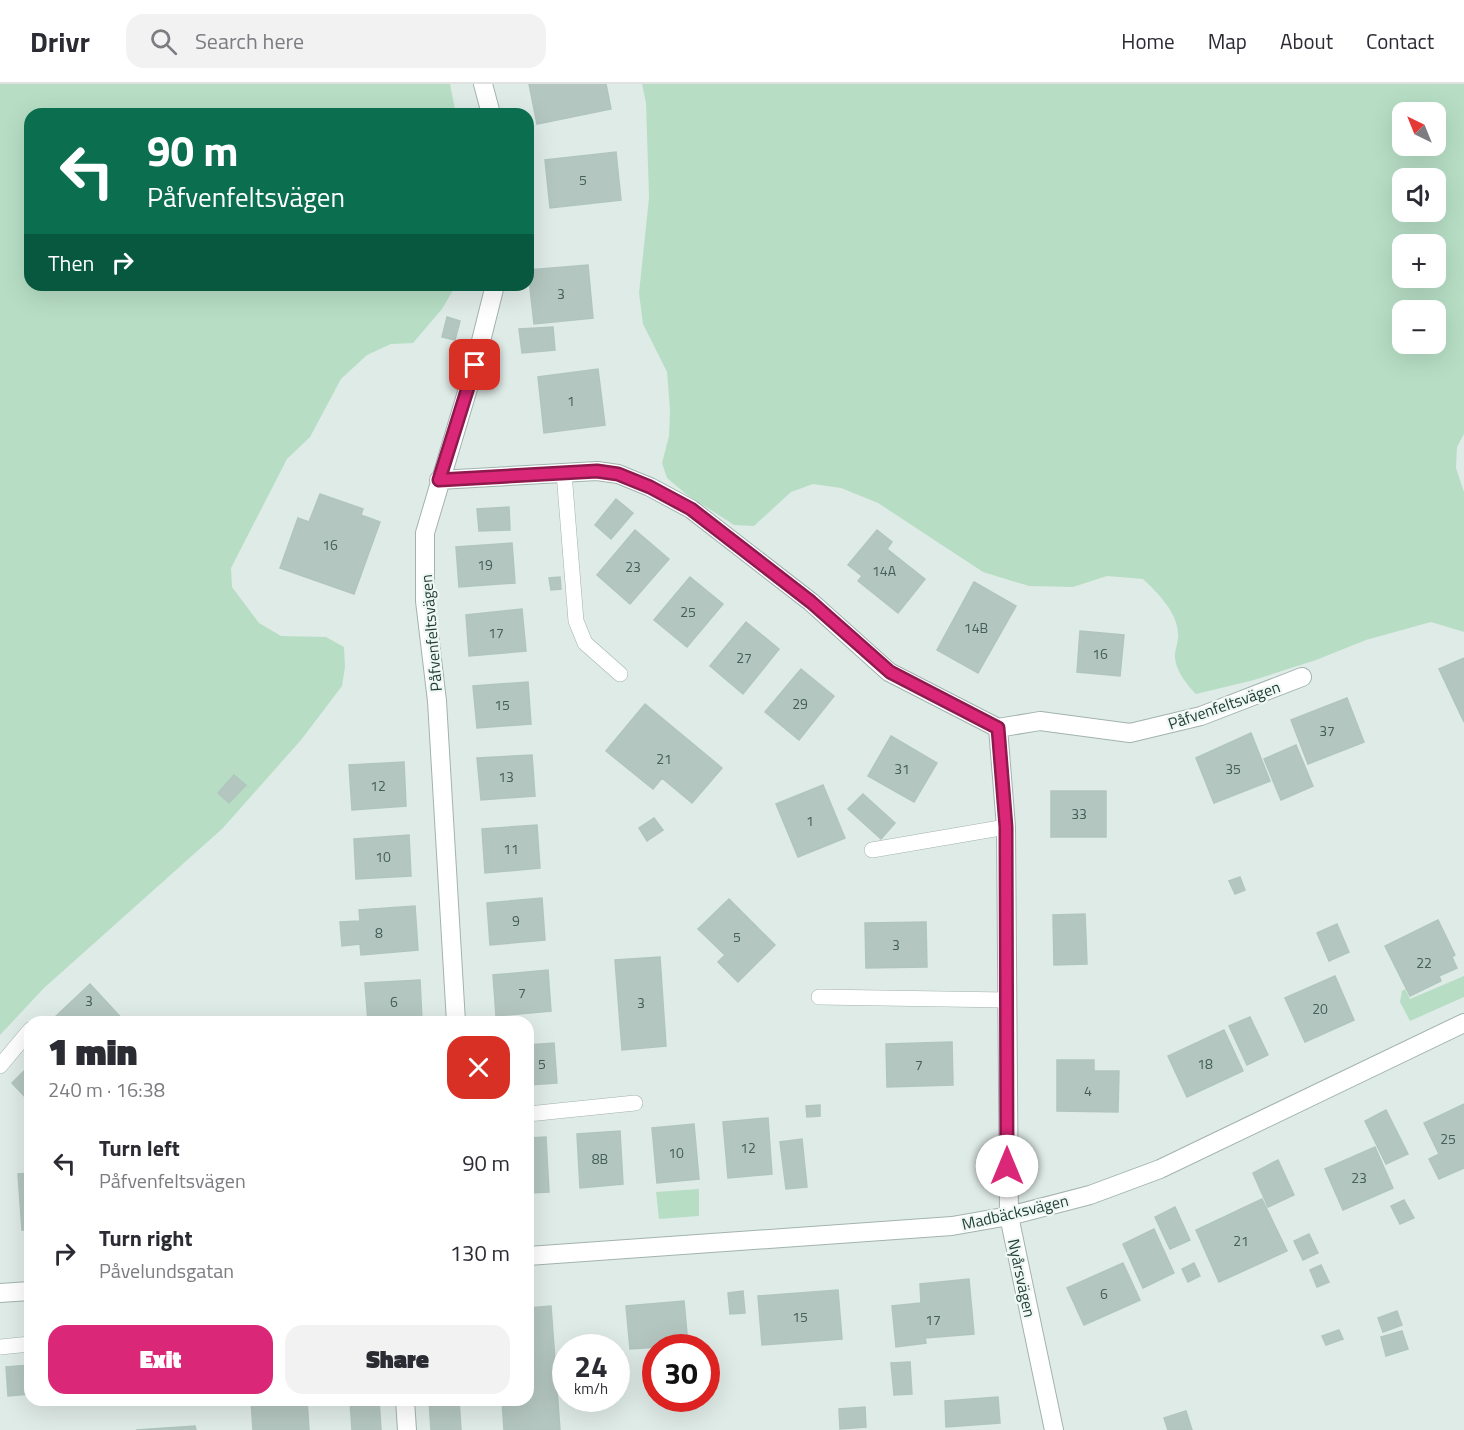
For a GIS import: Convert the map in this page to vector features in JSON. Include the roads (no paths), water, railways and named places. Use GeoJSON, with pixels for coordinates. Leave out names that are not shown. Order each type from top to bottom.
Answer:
{"type":"FeatureCollection","features":[{"type":"Feature","properties":{"kind":"street"},"geometry":{"type":"LineString","coordinates":[[483,84],[490,108]]}},
{"type":"Feature","properties":{"kind":"street","name":"Påfvenfeltsvägen"},"geometry":{"type":"LineString","coordinates":[[456,1016],[438,711],[425,601],[425,533],[475,365],[494,291]]}},
{"type":"Feature","properties":{"kind":"street"},"geometry":{"type":"LineString","coordinates":[[439,480],[597,471],[618,474],[672,497],[691,509],[811,602],[890,672],[998,728]]}},
{"type":"Feature","properties":{"kind":"street","name":"Påfvenfeltsvägen"},"geometry":{"type":"LineString","coordinates":[[998,728],[1040,721],[1130,733],[1201,716],[1302,677]]}},
{"type":"Feature","properties":{"kind":"street","name":"Nyårsvägen"},"geometry":{"type":"LineString","coordinates":[[998,728],[1006,827],[1009,1216],[1054,1430]]}},
{"type":"Feature","properties":{"kind":"street","name":"Madbäcksvägen"},"geometry":{"type":"LineString","coordinates":[[534,1256],[952,1226],[1009,1216],[1090,1195],[1160,1169],[1464,1023]]}},
{"type":"Feature","properties":{"kind":"street"},"geometry":{"type":"LineString","coordinates":[[0,1293],[24,1291]]}},
{"type":"Feature","properties":{"kind":"street"},"geometry":{"type":"LineString","coordinates":[[405,1406],[407,1430]]}},
{"type":"Feature","properties":{"kind":"lane"},"geometry":{"type":"LineString","coordinates":[[564,473],[576,621],[585,643],[620,674]]}},
{"type":"Feature","properties":{"kind":"lane"},"geometry":{"type":"LineString","coordinates":[[872,850],[1006,827]]}},
{"type":"Feature","properties":{"kind":"lane"},"geometry":{"type":"LineString","coordinates":[[819,998],[1007,1000]]}},
{"type":"Feature","properties":{"kind":"lane"},"geometry":{"type":"LineString","coordinates":[[0,1066],[24,1037]]}},
{"type":"Feature","properties":{"kind":"lane"},"geometry":{"type":"LineString","coordinates":[[534,1113],[635,1103]]}},
{"type":"Feature","properties":{"kind":"lane"},"geometry":{"type":"LineString","coordinates":[[0,1347],[24,1345]]}}]}
